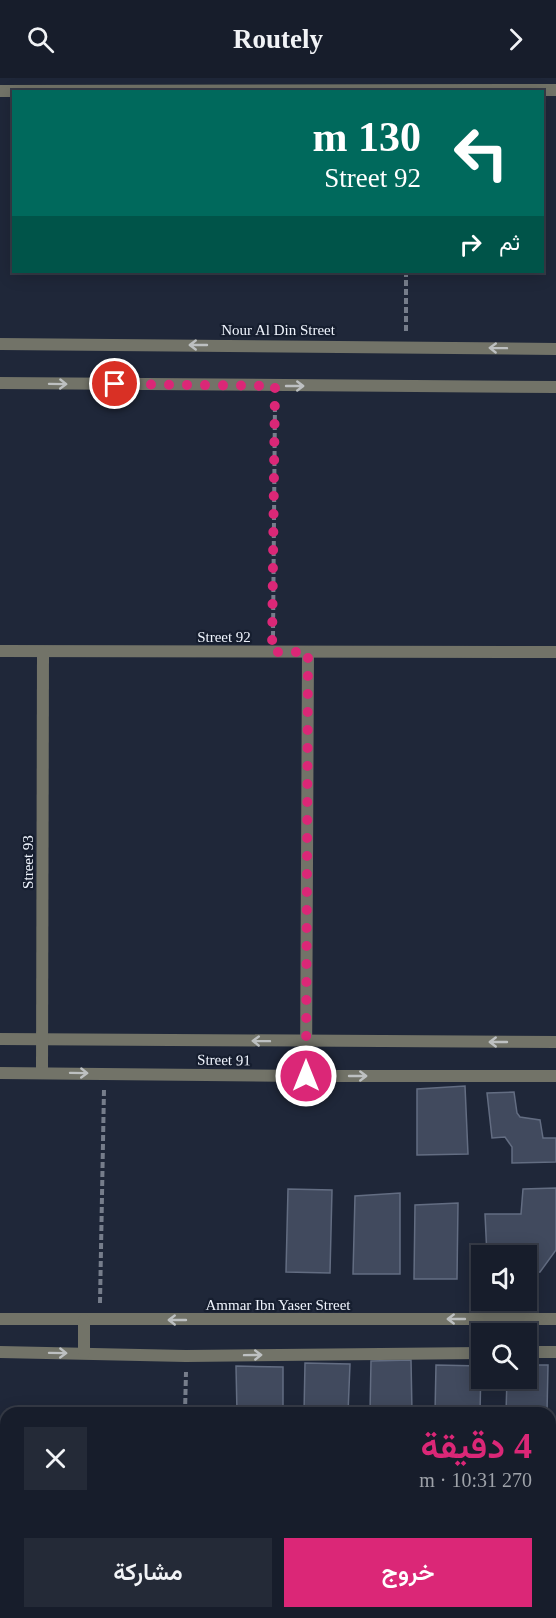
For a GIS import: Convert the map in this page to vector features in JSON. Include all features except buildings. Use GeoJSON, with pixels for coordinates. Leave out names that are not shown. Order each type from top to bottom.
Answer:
{"type":"FeatureCollection","features":[{"type":"Feature","properties":{"kind":"street","name":"Nour Al Din Street"},"geometry":{"type":"LineString","coordinates":[[0,344],[556,349]]}},
{"type":"Feature","properties":{"kind":"street"},"geometry":{"type":"LineString","coordinates":[[0,383],[556,387]]}},
{"type":"Feature","properties":{"kind":"street","name":"Street 92"},"geometry":{"type":"LineString","coordinates":[[0,651],[556,652]]}},
{"type":"Feature","properties":{"kind":"street","name":"Street 93"},"geometry":{"type":"LineString","coordinates":[[42,1072],[43,651]]}},
{"type":"Feature","properties":{"kind":"street"},"geometry":{"type":"LineString","coordinates":[[306,1076],[308,652]]}},
{"type":"Feature","properties":{"kind":"street","name":"Street 91"},"geometry":{"type":"LineString","coordinates":[[0,1039],[556,1042]]}},
{"type":"Feature","properties":{"kind":"street","name":"Street 91"},"geometry":{"type":"LineString","coordinates":[[0,1073],[556,1076]]}},
{"type":"Feature","properties":{"kind":"street","name":"Ammar Ibn Yaser Street"},"geometry":{"type":"LineString","coordinates":[[0,1319],[556,1319]]}},
{"type":"Feature","properties":{"kind":"street"},"geometry":{"type":"LineString","coordinates":[[84,1320],[84,1353]]}},
{"type":"Feature","properties":{"kind":"street"},"geometry":{"type":"LineString","coordinates":[[0,1352],[186,1356],[471,1353]]}},
{"type":"Feature","properties":{"kind":"street"},"geometry":{"type":"LineString","coordinates":[[537,1352],[556,1352]]}},
{"type":"Feature","properties":{"kind":"path"},"geometry":{"type":"LineString","coordinates":[[405,346],[406,273]]}},
{"type":"Feature","properties":{"kind":"path"},"geometry":{"type":"LineString","coordinates":[[272,652],[275,386]]}},
{"type":"Feature","properties":{"kind":"path"},"geometry":{"type":"LineString","coordinates":[[99,1320],[104,1073]]}},
{"type":"Feature","properties":{"kind":"path"},"geometry":{"type":"LineString","coordinates":[[185,1407],[186,1356]]}},
{"type":"Feature","properties":{"kind":"route"},"geometry":{"type":"LineString","coordinates":[[115,384],[275,386],[272,652],[308,652],[306,1076]]}}]}
